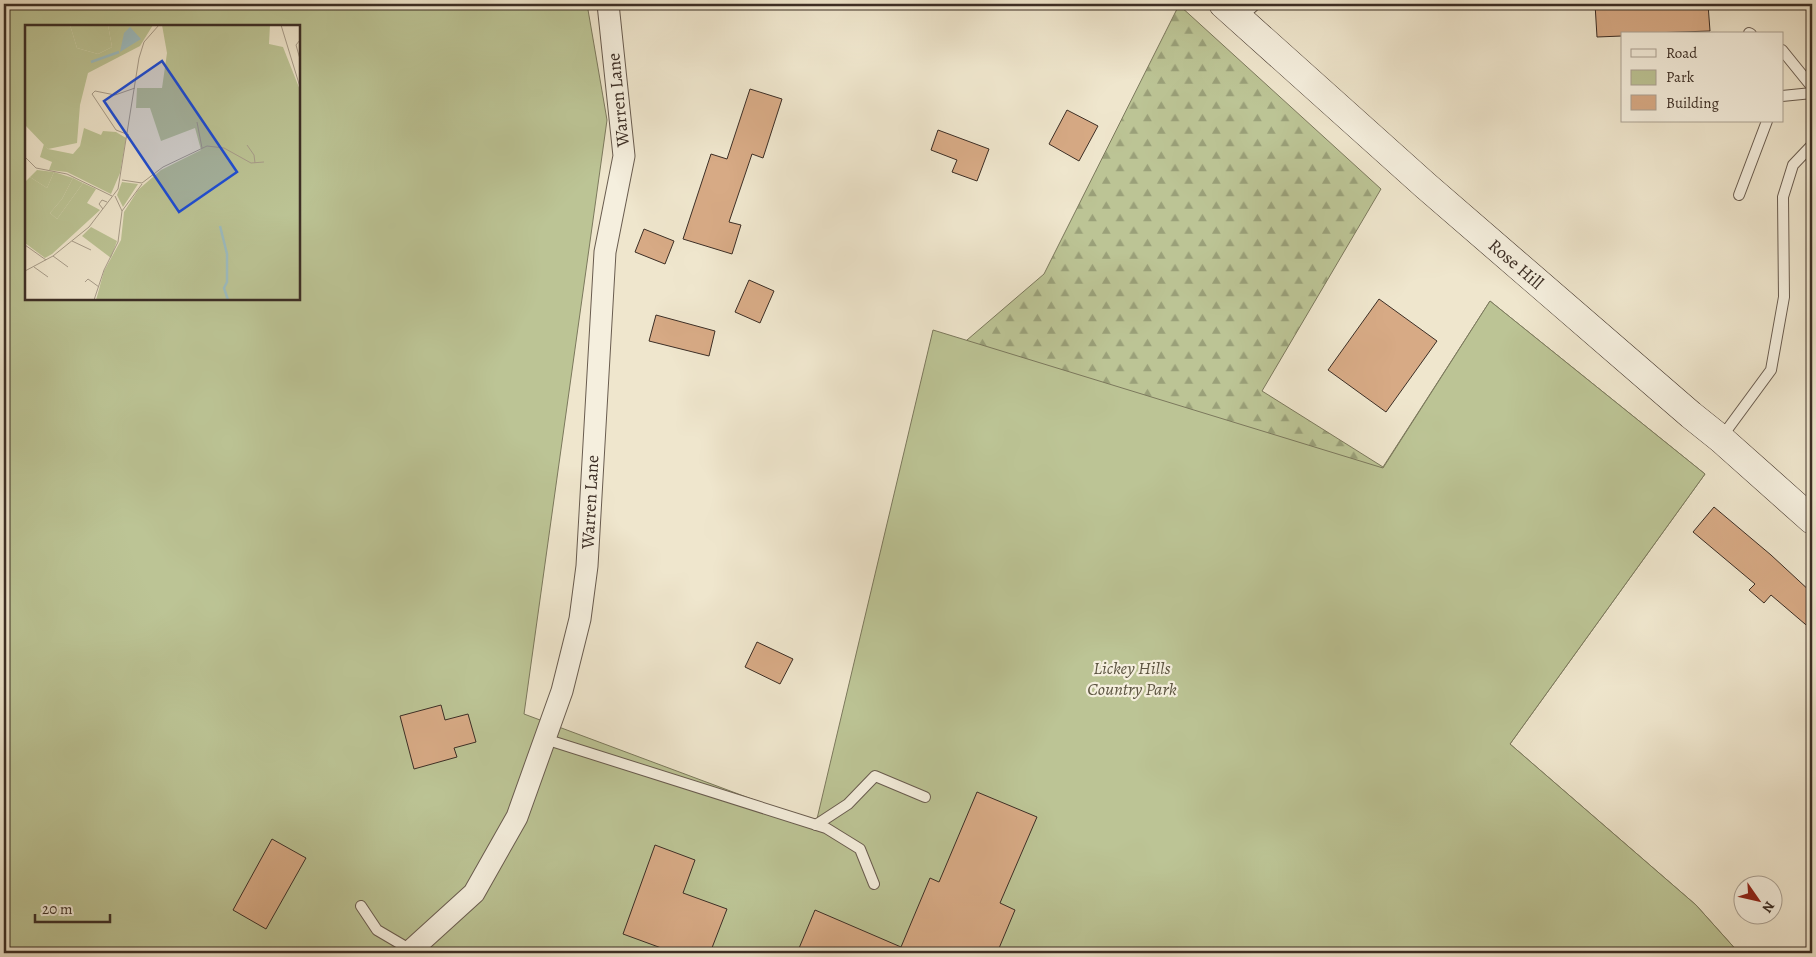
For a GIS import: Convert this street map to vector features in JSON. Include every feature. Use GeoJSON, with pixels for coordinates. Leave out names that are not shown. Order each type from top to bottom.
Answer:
{"type":"FeatureCollection","features":[{"type":"Feature","properties":{"kind":"main road","name":"Rose Hill"},"geometry":{"type":"LineString","coordinates":[[1239,9],[1434,192],[1691,415],[1721,438],[1812,520]]}},
{"type":"Feature","properties":{"kind":"street","name":"Warren Lane"},"geometry":{"type":"LineString","coordinates":[[410,952],[474,893],[518,817],[562,692],[580,619],[587,566],[605,252],[624,156],[608,4]]}},
{"type":"Feature","properties":{"kind":"lane"},"geometry":{"type":"LineString","coordinates":[[1784,52],[1812,87]]}},
{"type":"Feature","properties":{"kind":"lane"},"geometry":{"type":"LineString","coordinates":[[1784,96],[1812,93]]}},
{"type":"Feature","properties":{"kind":"lane"},"geometry":{"type":"LineString","coordinates":[[1740,195],[1767,122]]}},
{"type":"Feature","properties":{"kind":"lane"},"geometry":{"type":"LineString","coordinates":[[1721,438],[1771,370],[1784,297],[1783,197],[1793,165],[1812,146]]}},
{"type":"Feature","properties":{"kind":"lane"},"geometry":{"type":"LineString","coordinates":[[545,739],[826,828],[860,849],[874,884]]}},
{"type":"Feature","properties":{"kind":"lane"},"geometry":{"type":"LineString","coordinates":[[816,825],[848,804],[875,776],[925,797]]}},
{"type":"Feature","properties":{"kind":"lane"},"geometry":{"type":"LineString","coordinates":[[361,906],[377,930],[410,952]]}},
{"type":"Feature","properties":{"kind":"green space","name":"Lickey Hills Country Park"},"geometry":{"type":"Polygon","coordinates":[[[4,4],[587,4],[607,120],[524,714],[816,823],[933,330],[1383,468],[1490,301],[1705,474],[1510,744],[1696,905],[1739,953],[4,953],[4,4]]]}},
{"type":"Feature","properties":{"kind":"green space"},"geometry":{"type":"Polygon","coordinates":[[[1179,5],[1381,189],[1262,391],[1383,467],[1490,301],[1705,474],[1510,744],[1696,905],[1739,953],[1227,953],[946,358],[1044,274],[1179,5]]]}},
{"type":"Feature","properties":{"kind":"building"},"geometry":{"type":"Polygon","coordinates":[[[1595,4],[1708,4],[1710,31],[1621,32],[1621,36],[1597,37],[1595,4]]]}},
{"type":"Feature","properties":{"kind":"building"},"geometry":{"type":"Polygon","coordinates":[[[750,89],[782,99],[763,158],[752,154],[729,222],[741,225],[732,254],[683,239],[711,154],[727,159],[750,89]]]}},
{"type":"Feature","properties":{"kind":"building"},"geometry":{"type":"Polygon","coordinates":[[[1067,110],[1098,126],[1079,161],[1049,144],[1067,110]]]}},
{"type":"Feature","properties":{"kind":"building"},"geometry":{"type":"Polygon","coordinates":[[[938,130],[989,149],[977,181],[952,172],[957,160],[931,150],[938,130]]]}},
{"type":"Feature","properties":{"kind":"building"},"geometry":{"type":"Polygon","coordinates":[[[644,229],[674,241],[665,264],[635,252],[644,229]]]}},
{"type":"Feature","properties":{"kind":"building"},"geometry":{"type":"Polygon","coordinates":[[[749,280],[774,291],[760,323],[735,312],[749,280]]]}},
{"type":"Feature","properties":{"kind":"building"},"geometry":{"type":"Polygon","coordinates":[[[1379,299],[1437,341],[1386,412],[1328,370],[1379,299]]]}},
{"type":"Feature","properties":{"kind":"building"},"geometry":{"type":"Polygon","coordinates":[[[656,315],[715,331],[709,356],[649,341],[656,315]]]}},
{"type":"Feature","properties":{"kind":"building"},"geometry":{"type":"Polygon","coordinates":[[[1714,507],[1771,555],[1812,593],[1812,630],[1771,595],[1764,603],[1749,590],[1755,584],[1693,532],[1714,507]]]}},
{"type":"Feature","properties":{"kind":"building"},"geometry":{"type":"Polygon","coordinates":[[[757,642],[793,659],[780,684],[745,667],[757,642]]]}},
{"type":"Feature","properties":{"kind":"building"},"geometry":{"type":"Polygon","coordinates":[[[441,705],[445,720],[468,714],[476,742],[454,748],[457,757],[414,769],[400,716],[441,705]]]}},
{"type":"Feature","properties":{"kind":"building"},"geometry":{"type":"Polygon","coordinates":[[[977,792],[1037,817],[1000,903],[1015,910],[997,953],[797,953],[815,910],[901,947],[930,878],[939,882],[977,792]]]}},
{"type":"Feature","properties":{"kind":"building"},"geometry":{"type":"Polygon","coordinates":[[[272,839],[306,858],[266,929],[233,910],[272,839]]]}},
{"type":"Feature","properties":{"kind":"building"},"geometry":{"type":"Polygon","coordinates":[[[655,845],[695,860],[683,893],[727,909],[710,953],[675,953],[623,934],[655,845]]]}}]}
